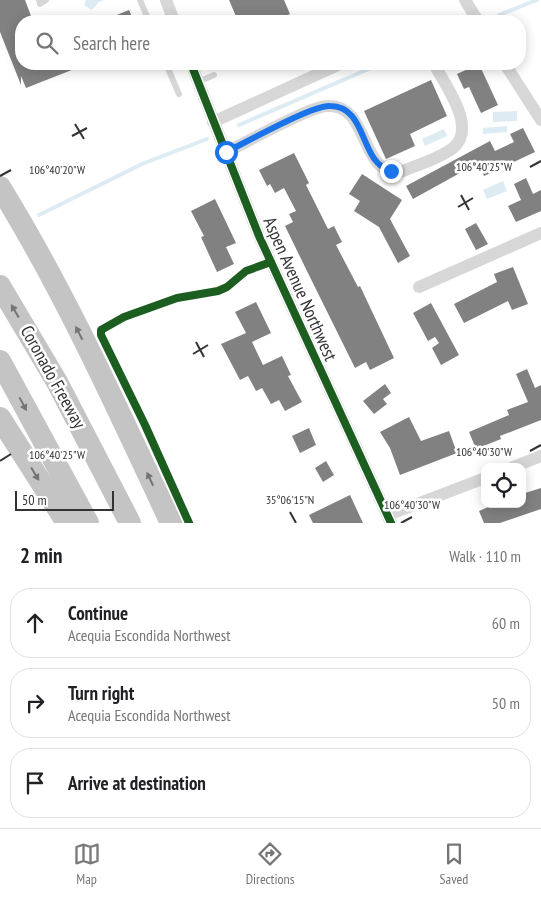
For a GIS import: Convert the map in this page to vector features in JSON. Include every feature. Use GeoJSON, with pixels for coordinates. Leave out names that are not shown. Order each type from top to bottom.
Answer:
{"type":"FeatureCollection","features":[{"type":"Feature","properties":{"kind":"highway"},"geometry":{"type":"LineString","coordinates":[[0,187],[64,302],[171,523]]}},
{"type":"Feature","properties":{"kind":"highway","name":"Coronado Freeway"},"geometry":{"type":"LineString","coordinates":[[0,286],[57,382],[130,523]]}},
{"type":"Feature","properties":{"kind":"highway"},"geometry":{"type":"LineString","coordinates":[[0,361],[88,523]]}},
{"type":"Feature","properties":{"kind":"highway"},"geometry":{"type":"LineString","coordinates":[[0,418],[67,523]]}},
{"type":"Feature","properties":{"kind":"street"},"geometry":{"type":"LineString","coordinates":[[166,0],[172,15]]}},
{"type":"Feature","properties":{"kind":"street"},"geometry":{"type":"LineString","coordinates":[[465,0],[474,15]]}},
{"type":"Feature","properties":{"kind":"street","name":"Aspen Avenue Northwest"},"geometry":{"type":"LineString","coordinates":[[193,70],[259,236],[389,519]]}},
{"type":"Feature","properties":{"kind":"street"},"geometry":{"type":"LineString","coordinates":[[214,122],[327,70]]}},
{"type":"Feature","properties":{"kind":"street"},"geometry":{"type":"LineString","coordinates":[[226,152],[319,107],[337,106],[349,113],[356,121],[377,164],[386,170],[403,171],[454,148],[462,132],[461,115],[437,70]]}},
{"type":"Feature","properties":{"kind":"street"},"geometry":{"type":"LineString","coordinates":[[509,70],[541,120]]}},
{"type":"Feature","properties":{"kind":"street"},"geometry":{"type":"LineString","coordinates":[[420,287],[541,233]]}},
{"type":"Feature","properties":{"kind":"street"},"geometry":{"type":"LineString","coordinates":[[523,463],[541,456]]}},
{"type":"Feature","properties":{"kind":"street"},"geometry":{"type":"LineString","coordinates":[[389,519],[481,480]]}},
{"type":"Feature","properties":{"kind":"lane"},"geometry":{"type":"LineString","coordinates":[[39,0],[40,4],[46,0]]}},
{"type":"Feature","properties":{"kind":"lane"},"geometry":{"type":"LineString","coordinates":[[140,0],[146,15]]}},
{"type":"Feature","properties":{"kind":"lane"},"geometry":{"type":"LineString","coordinates":[[169,70],[179,94]]}},
{"type":"Feature","properties":{"kind":"lane"},"geometry":{"type":"LineString","coordinates":[[198,82],[214,75]]}},
{"type":"Feature","properties":{"kind":"shaded area"},"geometry":{"type":"Polygon","coordinates":[[[86,0],[104,0],[99,2],[92,10],[84,5],[86,0]]]}},
{"type":"Feature","properties":{"kind":"shaded area"},"geometry":{"type":"Polygon","coordinates":[[[517,111],[517,121],[493,122],[493,112],[517,111]]]}},
{"type":"Feature","properties":{"kind":"shaded area"},"geometry":{"type":"Polygon","coordinates":[[[507,126],[507,132],[483,134],[483,128],[507,126]]]}},
{"type":"Feature","properties":{"kind":"shaded area"},"geometry":{"type":"Polygon","coordinates":[[[444,129],[447,136],[425,146],[422,139],[444,129]]]}},
{"type":"Feature","properties":{"kind":"shaded area"},"geometry":{"type":"Polygon","coordinates":[[[503,181],[507,191],[487,199],[483,190],[503,181]]]}},
{"type":"Feature","properties":{"kind":"building"},"geometry":{"type":"Polygon","coordinates":[[[0,0],[25,0],[31,15],[15,15],[15,70],[0,32],[0,0]]]}},
{"type":"Feature","properties":{"kind":"building"},"geometry":{"type":"Polygon","coordinates":[[[229,0],[284,0],[290,14],[288,15],[235,15],[229,0]]]}},
{"type":"Feature","properties":{"kind":"building"},"geometry":{"type":"Polygon","coordinates":[[[129,10],[131,15],[117,15],[129,10]]]}},
{"type":"Feature","properties":{"kind":"building"},"geometry":{"type":"Polygon","coordinates":[[[15,70],[72,70],[26,88],[21,76],[21,85],[15,70]]]}},
{"type":"Feature","properties":{"kind":"building"},"geometry":{"type":"Polygon","coordinates":[[[466,70],[482,70],[498,105],[481,113],[469,87],[464,89],[457,74],[466,70]]]}},
{"type":"Feature","properties":{"kind":"building"},"geometry":{"type":"Polygon","coordinates":[[[431,80],[447,116],[410,134],[415,146],[386,159],[364,111],[431,80]]]}},
{"type":"Feature","properties":{"kind":"building"},"geometry":{"type":"Polygon","coordinates":[[[523,128],[535,152],[484,176],[479,164],[413,199],[406,186],[490,141],[495,151],[514,142],[510,134],[523,128]]]}},
{"type":"Feature","properties":{"kind":"building"},"geometry":{"type":"Polygon","coordinates":[[[294,153],[309,183],[306,185],[328,229],[334,226],[342,242],[336,245],[358,287],[360,286],[394,358],[370,370],[366,362],[355,368],[285,226],[293,222],[289,214],[296,211],[284,188],[275,193],[270,184],[267,186],[259,170],[294,153]]]}},
{"type":"Feature","properties":{"kind":"building"},"geometry":{"type":"Polygon","coordinates":[[[362,174],[402,200],[390,219],[410,256],[398,263],[379,227],[354,211],[360,201],[349,194],[362,174]]]}},
{"type":"Feature","properties":{"kind":"building"},"geometry":{"type":"Polygon","coordinates":[[[526,178],[533,194],[541,190],[541,211],[516,222],[508,206],[521,200],[514,184],[526,178]]]}},
{"type":"Feature","properties":{"kind":"building"},"geometry":{"type":"Polygon","coordinates":[[[215,199],[236,243],[226,247],[234,264],[217,272],[201,237],[204,236],[191,211],[215,199]]]}},
{"type":"Feature","properties":{"kind":"building"},"geometry":{"type":"Polygon","coordinates":[[[476,223],[488,244],[476,250],[465,229],[476,223]]]}},
{"type":"Feature","properties":{"kind":"building"},"geometry":{"type":"Polygon","coordinates":[[[513,267],[528,304],[512,310],[508,301],[464,323],[454,304],[497,282],[494,274],[513,267]]]}},
{"type":"Feature","properties":{"kind":"building"},"geometry":{"type":"Polygon","coordinates":[[[256,302],[271,333],[252,342],[263,365],[282,356],[291,375],[288,376],[302,402],[285,411],[279,400],[271,404],[262,388],[256,391],[248,376],[240,380],[221,344],[246,333],[235,312],[256,302]]]}},
{"type":"Feature","properties":{"kind":"building"},"geometry":{"type":"Polygon","coordinates":[[[431,303],[459,355],[441,365],[432,348],[439,343],[435,337],[428,341],[413,313],[431,303]]]}},
{"type":"Feature","properties":{"kind":"building"},"geometry":{"type":"Polygon","coordinates":[[[527,369],[535,388],[541,385],[541,420],[500,436],[501,439],[476,449],[469,432],[509,415],[507,410],[528,402],[516,374],[527,369]]]}},
{"type":"Feature","properties":{"kind":"building"},"geometry":{"type":"Polygon","coordinates":[[[385,384],[391,393],[383,399],[387,404],[374,414],[363,401],[385,384]]]}},
{"type":"Feature","properties":{"kind":"building"},"geometry":{"type":"Polygon","coordinates":[[[409,417],[421,441],[449,431],[457,453],[400,475],[390,448],[380,432],[409,417]]]}},
{"type":"Feature","properties":{"kind":"building"},"geometry":{"type":"Polygon","coordinates":[[[309,428],[316,445],[300,453],[292,436],[309,428]]]}},
{"type":"Feature","properties":{"kind":"building"},"geometry":{"type":"Polygon","coordinates":[[[326,461],[334,475],[323,482],[315,468],[326,461]]]}},
{"type":"Feature","properties":{"kind":"building"},"geometry":{"type":"Polygon","coordinates":[[[541,488],[541,509],[500,523],[484,523],[479,511],[486,508],[526,508],[526,493],[541,488]]]}},
{"type":"Feature","properties":{"kind":"building"},"geometry":{"type":"Polygon","coordinates":[[[350,495],[363,523],[313,523],[309,515],[350,495]]]}},
{"type":"Feature","properties":{"kind":"waterway"},"geometry":{"type":"LineString","coordinates":[[499,15],[537,0]]}},
{"type":"Feature","properties":{"kind":"waterway"},"geometry":{"type":"LineString","coordinates":[[239,125],[366,70]]}},
{"type":"Feature","properties":{"kind":"waterway"},"geometry":{"type":"LineString","coordinates":[[39,215],[142,164],[207,139]]}},
{"type":"Feature","properties":{"kind":"cycle path"},"geometry":{"type":"LineString","coordinates":[[193,70],[259,236],[391,523]]}},
{"type":"Feature","properties":{"kind":"cycle path"},"geometry":{"type":"LineString","coordinates":[[189,523],[145,425],[101,335],[101,330],[124,317],[177,298],[218,291],[227,287],[246,271],[271,262]]}},
{"type":"Feature","properties":{"kind":"route"},"geometry":{"type":"LineString","coordinates":[[226,152],[319,107],[337,106],[343,108],[356,121],[377,164],[391,171]]}}]}
